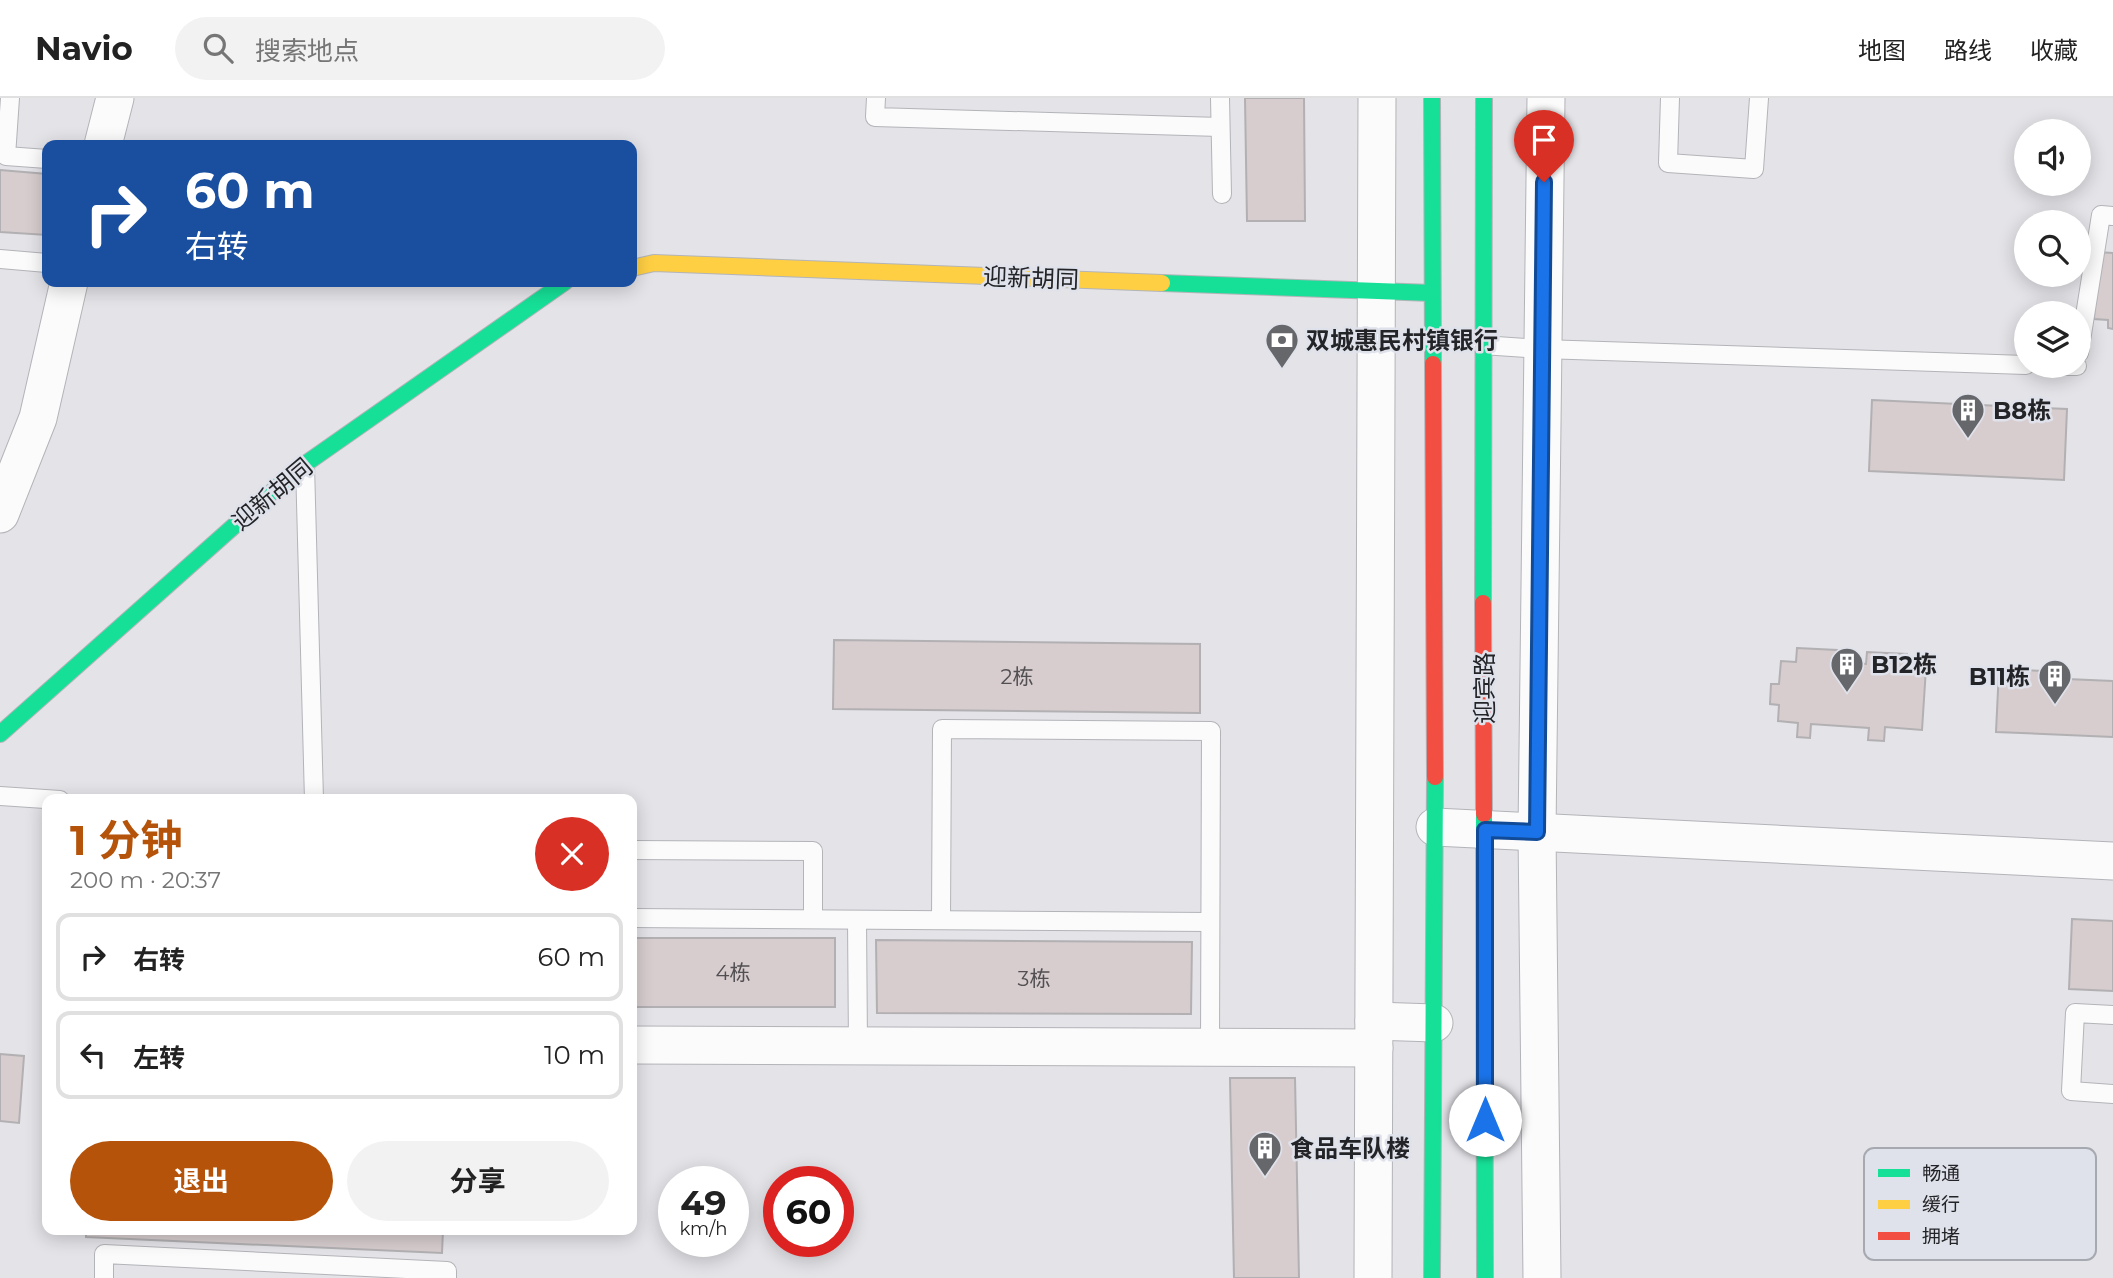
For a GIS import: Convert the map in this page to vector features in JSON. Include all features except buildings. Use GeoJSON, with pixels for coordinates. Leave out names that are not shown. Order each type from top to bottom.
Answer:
{"type":"FeatureCollection","features":[{"type":"Feature","properties":{"kind":"main road","name":"迎宾路"},"geometry":{"type":"LineString","coordinates":[[1432,98],[1435,827],[1432,1278]]}},
{"type":"Feature","properties":{"kind":"main road","name":"迎宾路"},"geometry":{"type":"LineString","coordinates":[[1484,98],[1482,345],[1485,1278]]}},
{"type":"Feature","properties":{"kind":"main road","name":"迎新胡同"},"geometry":{"type":"LineString","coordinates":[[637,267],[654,263],[1432,293]]}},
{"type":"Feature","properties":{"kind":"main road","name":"迎新胡同"},"geometry":{"type":"LineString","coordinates":[[0,734],[305,465],[558,287]]}},
{"type":"Feature","properties":{"kind":"street"},"geometry":{"type":"LineString","coordinates":[[104,140],[115,98]]}},
{"type":"Feature","properties":{"kind":"street"},"geometry":{"type":"LineString","coordinates":[[1373,1278],[1377,98]]}},
{"type":"Feature","properties":{"kind":"street"},"geometry":{"type":"LineString","coordinates":[[1542,1278],[1537,832],[1546,98]]}},
{"type":"Feature","properties":{"kind":"street"},"geometry":{"type":"LineString","coordinates":[[0,514],[38,418],[68,287]]}},
{"type":"Feature","properties":{"kind":"street"},"geometry":{"type":"LineString","coordinates":[[1435,827],[2113,861]]}},
{"type":"Feature","properties":{"kind":"street"},"geometry":{"type":"LineString","coordinates":[[637,1045],[1210,1047],[1374,1034],[1434,1023]]}},
{"type":"Feature","properties":{"kind":"lane"},"geometry":{"type":"LineString","coordinates":[[10,98],[6,156],[42,159]]}},
{"type":"Feature","properties":{"kind":"lane"},"geometry":{"type":"LineString","coordinates":[[876,98],[875,117],[1220,127]]}},
{"type":"Feature","properties":{"kind":"lane"},"geometry":{"type":"LineString","coordinates":[[1220,98],[1222,194]]}},
{"type":"Feature","properties":{"kind":"lane"},"geometry":{"type":"LineString","coordinates":[[1670,98],[1668,163],[1754,169],[1759,98]]}},
{"type":"Feature","properties":{"kind":"lane"},"geometry":{"type":"LineString","coordinates":[[2087,301],[2101,215],[2113,216]]}},
{"type":"Feature","properties":{"kind":"lane"},"geometry":{"type":"LineString","coordinates":[[0,259],[42,263]]}},
{"type":"Feature","properties":{"kind":"lane"},"geometry":{"type":"LineString","coordinates":[[1482,345],[2014,365]]}},
{"type":"Feature","properties":{"kind":"lane"},"geometry":{"type":"LineString","coordinates":[[305,465],[314,794]]}},
{"type":"Feature","properties":{"kind":"lane"},"geometry":{"type":"LineString","coordinates":[[941,920],[942,729],[1211,731],[1210,1047]]}},
{"type":"Feature","properties":{"kind":"lane"},"geometry":{"type":"LineString","coordinates":[[0,796],[42,799]]}},
{"type":"Feature","properties":{"kind":"lane"},"geometry":{"type":"LineString","coordinates":[[637,850],[813,851],[813,919]]}},
{"type":"Feature","properties":{"kind":"lane"},"geometry":{"type":"LineString","coordinates":[[637,918],[1210,922]]}},
{"type":"Feature","properties":{"kind":"lane"},"geometry":{"type":"LineString","coordinates":[[857,920],[858,1046]]}},
{"type":"Feature","properties":{"kind":"lane"},"geometry":{"type":"LineString","coordinates":[[2113,1015],[2075,1013],[2071,1091],[2113,1094]]}},
{"type":"Feature","properties":{"kind":"lane"},"geometry":{"type":"LineString","coordinates":[[104,1278],[104,1254],[447,1271],[447,1278]]}},
{"type":"Feature","properties":{"kind":"traffic: fast"},"geometry":{"type":"LineString","coordinates":[[1432,98],[1433,364]]}},
{"type":"Feature","properties":{"kind":"traffic: fast"},"geometry":{"type":"LineString","coordinates":[[1483,603],[1484,98]]}},
{"type":"Feature","properties":{"kind":"traffic: fast"},"geometry":{"type":"LineString","coordinates":[[1162,283],[1432,293]]}},
{"type":"Feature","properties":{"kind":"traffic: fast"},"geometry":{"type":"LineString","coordinates":[[0,734],[298,469],[558,287]]}},
{"type":"Feature","properties":{"kind":"traffic: fast"},"geometry":{"type":"LineString","coordinates":[[1432,1278],[1435,777]]}},
{"type":"Feature","properties":{"kind":"traffic: fast"},"geometry":{"type":"LineString","coordinates":[[1484,814],[1485,1278]]}},
{"type":"Feature","properties":{"kind":"traffic: slow"},"geometry":{"type":"LineString","coordinates":[[637,267],[654,263],[1162,283]]}},
{"type":"Feature","properties":{"kind":"traffic: jam"},"geometry":{"type":"LineString","coordinates":[[1433,364],[1435,777]]}},
{"type":"Feature","properties":{"kind":"traffic: jam"},"geometry":{"type":"LineString","coordinates":[[1483,603],[1484,814]]}},
{"type":"Feature","properties":{"kind":"place","name":"双城惠民村镇银行"},"geometry":{"type":"Point","coordinates":[1282,370]}},
{"type":"Feature","properties":{"kind":"place","name":"B8栋"},"geometry":{"type":"Point","coordinates":[1968,440]}},
{"type":"Feature","properties":{"kind":"place","name":"B12栋"},"geometry":{"type":"Point","coordinates":[1847,694]}},
{"type":"Feature","properties":{"kind":"place","name":"B11栋"},"geometry":{"type":"Point","coordinates":[2055,706]}},
{"type":"Feature","properties":{"kind":"place","name":"食品车队楼"},"geometry":{"type":"Point","coordinates":[1265,1178]}},
{"type":"Feature","properties":{"kind":"route"},"geometry":{"type":"LineString","coordinates":[[1485,1120],[1485,830],[1537,832],[1544,182]]}}]}
